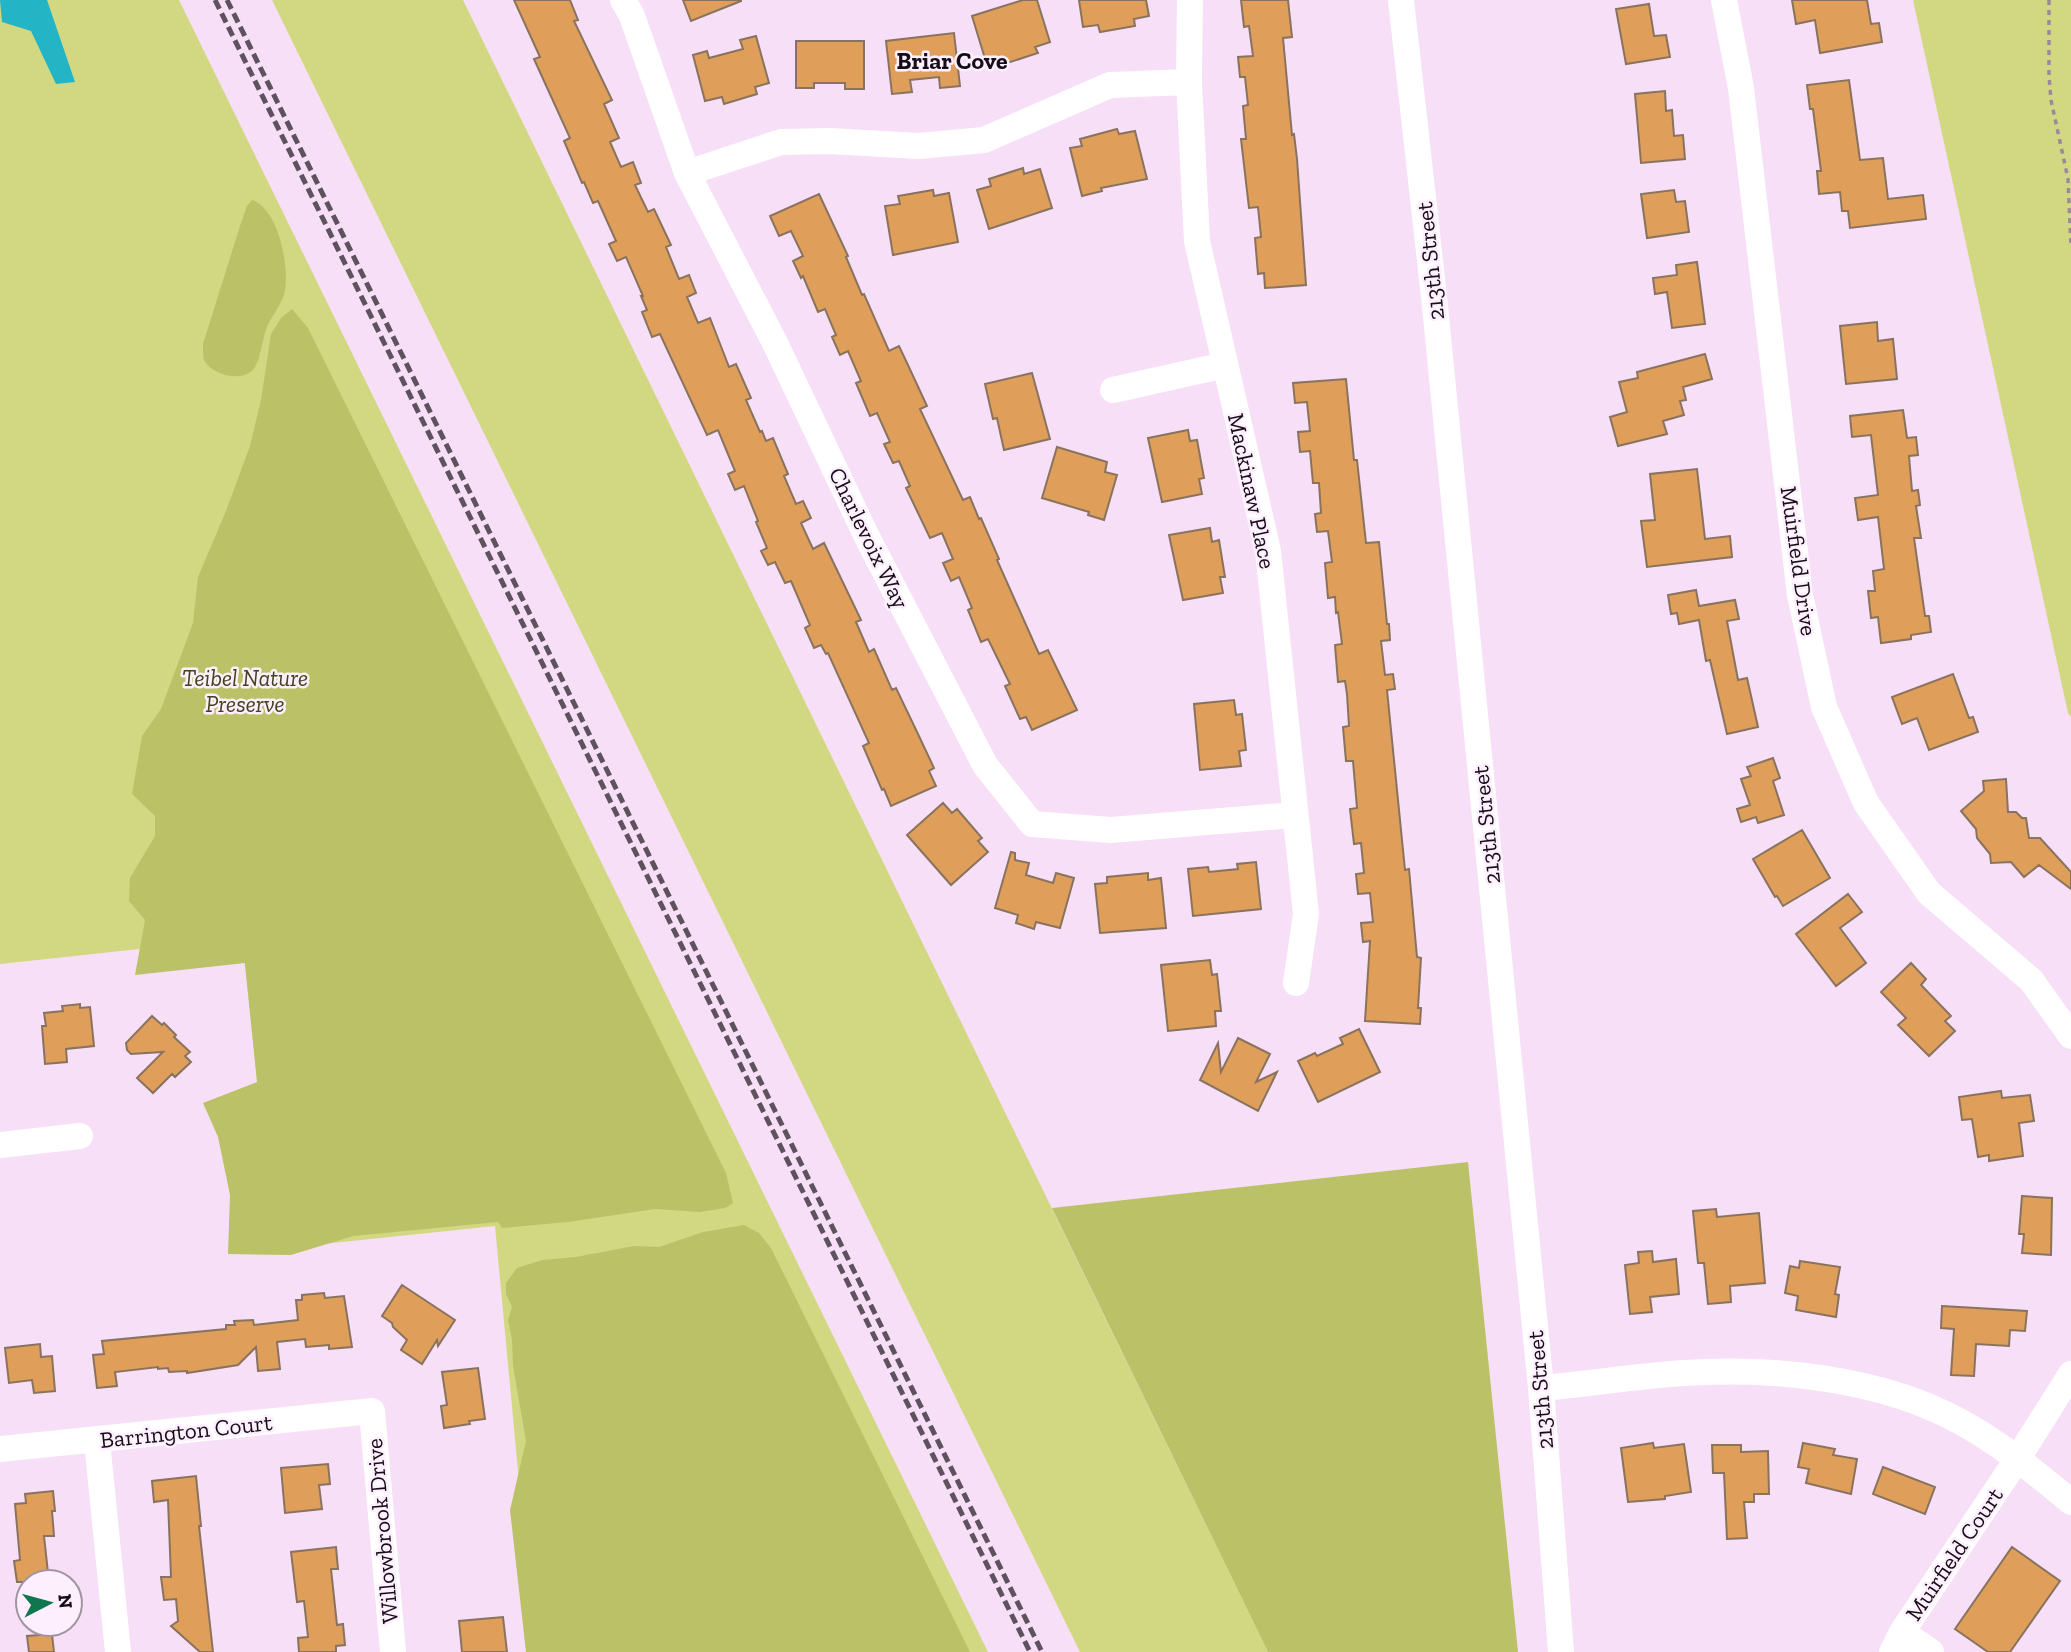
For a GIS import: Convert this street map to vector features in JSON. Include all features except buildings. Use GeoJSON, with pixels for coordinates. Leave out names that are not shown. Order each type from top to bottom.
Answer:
{"type":"FeatureCollection","features":[{"type":"Feature","properties":{"kind":"street","name":"Charlevoix Way"},"geometry":{"type":"LineString","coordinates":[[623,0],[632,16],[687,173],[775,343],[866,535],[985,765],[1032,824],[1111,830],[1294,816]]}},
{"type":"Feature","properties":{"kind":"street","name":"Mackinaw Place"},"geometry":{"type":"LineString","coordinates":[[1189,0],[1189,82],[1197,241],[1268,551],[1306,914],[1296,983]]}},
{"type":"Feature","properties":{"kind":"street","name":"213th Street"},"geometry":{"type":"LineString","coordinates":[[1401,0],[1438,334],[1541,1388],[1561,1652]]}},
{"type":"Feature","properties":{"kind":"street","name":"Muirfield Drive"},"geometry":{"type":"LineString","coordinates":[[1724,0],[1741,88],[1800,595],[1824,707],[1866,803],[1929,893],[2031,980],[2071,1037]]}},
{"type":"Feature","properties":{"kind":"street"},"geometry":{"type":"LineString","coordinates":[[687,173],[781,142],[829,141],[919,146],[984,139],[1110,85],[1189,82]]}},
{"type":"Feature","properties":{"kind":"street"},"geometry":{"type":"LineString","coordinates":[[1112,390],[1225,365]]}},
{"type":"Feature","properties":{"kind":"street"},"geometry":{"type":"LineString","coordinates":[[0,1145],[80,1136]]}},
{"type":"Feature","properties":{"kind":"street"},"geometry":{"type":"LineString","coordinates":[[1541,1388],[1683,1373],[1750,1371],[1808,1376],[1861,1386],[1958,1420],[2018,1458],[2071,1502]]}},
{"type":"Feature","properties":{"kind":"street"},"geometry":{"type":"LineString","coordinates":[[2018,1458],[2071,1374]]}},
{"type":"Feature","properties":{"kind":"street","name":"Barrington Court"},"geometry":{"type":"LineString","coordinates":[[0,1449],[97,1441],[372,1410]]}},
{"type":"Feature","properties":{"kind":"street","name":"Willowbrook Drive"},"geometry":{"type":"LineString","coordinates":[[372,1410],[393,1652]]}},
{"type":"Feature","properties":{"kind":"street"},"geometry":{"type":"LineString","coordinates":[[97,1441],[118,1652]]}},
{"type":"Feature","properties":{"kind":"street","name":"Muirfield Court"},"geometry":{"type":"LineString","coordinates":[[1897,1642],[2018,1458]]}},
{"type":"Feature","properties":{"kind":"street"},"geometry":{"type":"LineString","coordinates":[[1897,1642],[1931,1652]]}},
{"type":"Feature","properties":{"kind":"path"},"geometry":{"type":"LineString","coordinates":[[2049,0],[2049,76],[2055,123],[2068,179],[2071,247]]}},
{"type":"Feature","properties":{"kind":"green space","name":"Teibel Nature Preserve"},"geometry":{"type":"Polygon","coordinates":[[[0,0],[179,0],[988,1652],[535,1652],[495,1226],[275,1249],[242,938],[0,964],[0,0]]]}},
{"type":"Feature","properties":{"kind":"green space"},"geometry":{"type":"Polygon","coordinates":[[[272,0],[463,0],[1268,1652],[1080,1652],[272,0]]]}},
{"type":"Feature","properties":{"kind":"green space"},"geometry":{"type":"Polygon","coordinates":[[[1913,0],[2071,0],[2071,717],[2068,713],[1913,0]]]}},
{"type":"Feature","properties":{"kind":"green space"},"geometry":{"type":"Polygon","coordinates":[[[252,200],[269,214],[275,226],[285,267],[285,291],[268,325],[255,367],[244,375],[228,376],[214,370],[204,360],[203,344],[240,226],[252,200]]]}},
{"type":"Feature","properties":{"kind":"green space"},"geometry":{"type":"Polygon","coordinates":[[[292,309],[308,328],[726,1173],[733,1203],[725,1208],[700,1212],[655,1209],[568,1222],[502,1228],[498,1222],[353,1236],[291,1255],[228,1254],[230,1195],[218,1137],[203,1103],[257,1082],[245,963],[135,975],[145,920],[129,901],[130,878],[155,836],[155,816],[132,794],[142,736],[161,709],[193,623],[198,577],[250,446],[261,400],[271,334],[281,318],[292,309]]]}},
{"type":"Feature","properties":{"kind":"green space"},"geometry":{"type":"Polygon","coordinates":[[[1468,1162],[1518,1652],[1268,1652],[1052,1208],[1468,1162]]]}},
{"type":"Feature","properties":{"kind":"green space"},"geometry":{"type":"Polygon","coordinates":[[[744,1225],[759,1233],[771,1248],[970,1652],[526,1652],[510,1510],[526,1441],[513,1366],[508,1320],[512,1307],[506,1294],[506,1283],[517,1268],[542,1260],[576,1257],[634,1246],[659,1247],[703,1232],[744,1225]]]}},
{"type":"Feature","properties":{"kind":"water"},"geometry":{"type":"Polygon","coordinates":[[[0,0],[47,0],[75,82],[56,84],[31,31],[2,22],[0,0]]]}},
{"type":"Feature","properties":{"kind":"railway"},"geometry":{"type":"LineString","coordinates":[[215,0],[1030,1652]]}},
{"type":"Feature","properties":{"kind":"railway"},"geometry":{"type":"LineString","coordinates":[[227,0],[1042,1652]]}},
{"type":"Feature","properties":{"kind":"district","name":"Briar Cove"},"geometry":{"type":"Point","coordinates":[952,61]}}]}
